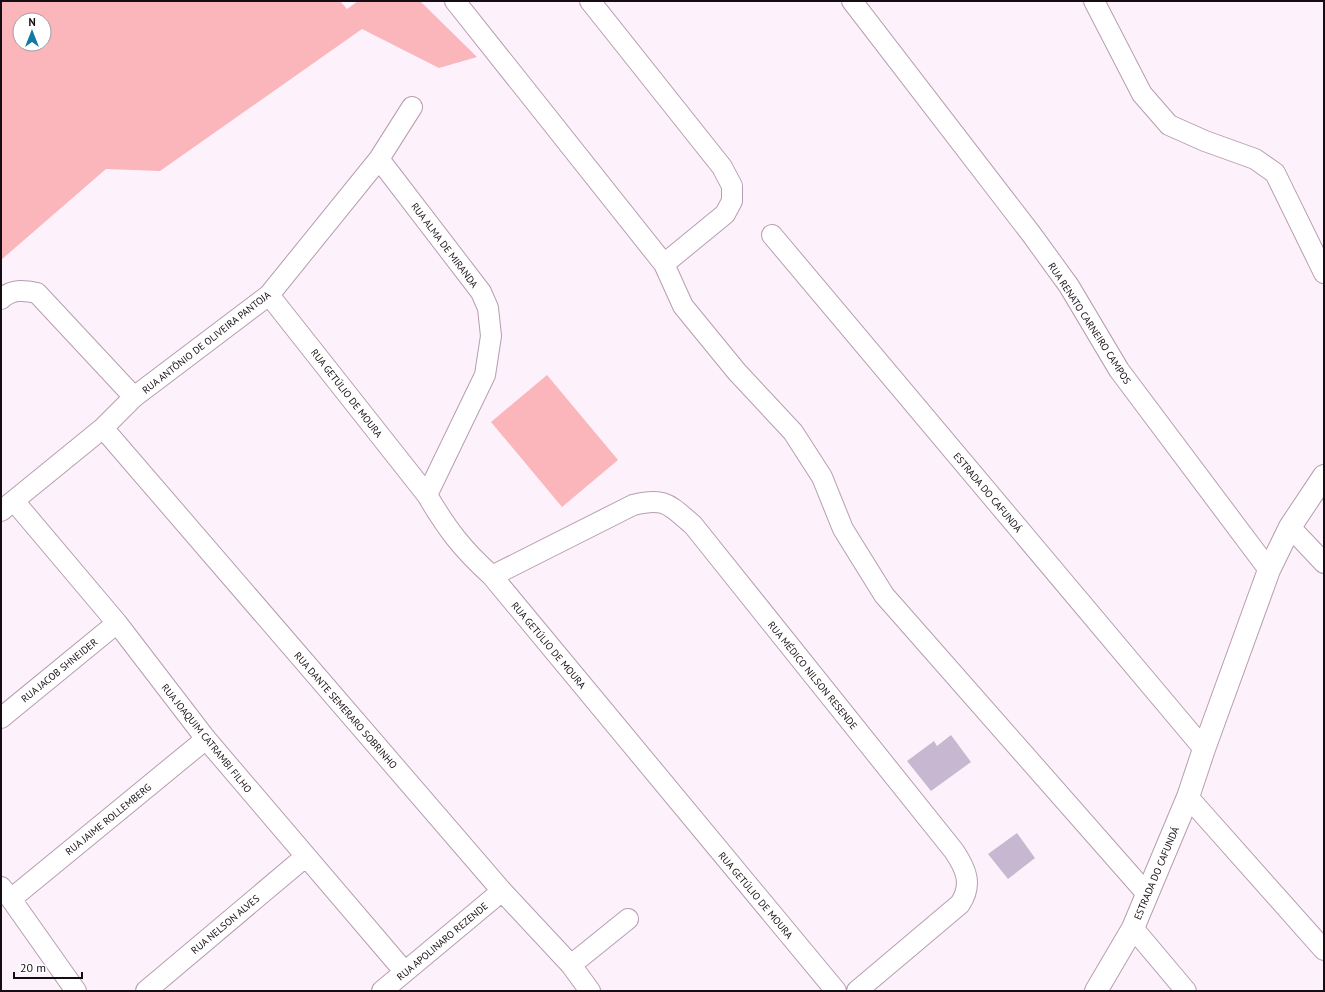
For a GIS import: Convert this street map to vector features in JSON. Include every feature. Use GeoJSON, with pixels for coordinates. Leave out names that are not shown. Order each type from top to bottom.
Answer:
{"type":"FeatureCollection","features":[{"type":"Feature","properties":{"kind":"street"},"geometry":{"type":"LineString","coordinates":[[455,1],[664,264],[683,306],[738,372],[793,432],[822,477],[843,529],[884,595],[1147,894]]}},
{"type":"Feature","properties":{"kind":"street"},"geometry":{"type":"LineString","coordinates":[[590,1],[722,166],[732,186],[732,201],[725,214],[664,264]]}},
{"type":"Feature","properties":{"kind":"street","name":"RUA RENATO CARNEIRO CAMPOS"},"geometry":{"type":"LineString","coordinates":[[852,1],[1032,235],[1069,286],[1119,370],[1269,570]]}},
{"type":"Feature","properties":{"kind":"street"},"geometry":{"type":"LineString","coordinates":[[1094,1],[1142,94],[1169,125],[1205,141],[1255,159],[1275,173],[1324,273]]}},
{"type":"Feature","properties":{"kind":"street","name":"RUA ANTÔNIO DE OLIVEIRA PANTOJA"},"geometry":{"type":"LineString","coordinates":[[7,506],[103,428],[134,397],[269,295],[379,159],[412,107]]}},
{"type":"Feature","properties":{"kind":"street","name":"RUA ALMA DE MIRANDA"},"geometry":{"type":"LineString","coordinates":[[379,159],[481,292],[488,308],[491,336],[485,374],[427,495]]}},
{"type":"Feature","properties":{"kind":"street","name":"ESTRADA DO CAFUNDÁ"},"geometry":{"type":"LineString","coordinates":[[772,235],[1204,749]]}},
{"type":"Feature","properties":{"kind":"street"},"geometry":{"type":"LineString","coordinates":[[1,299],[8,293],[22,290],[37,293],[134,397]]}},
{"type":"Feature","properties":{"kind":"street","name":"RUA GETÚLIO DE MOURA"},"geometry":{"type":"LineString","coordinates":[[269,295],[427,495],[447,529],[461,546],[492,576],[836,991]]}},
{"type":"Feature","properties":{"kind":"street","name":"RUA DANTE SEMERARO SOBRINHO"},"geometry":{"type":"LineString","coordinates":[[103,428],[502,891],[571,965],[590,991]]}},
{"type":"Feature","properties":{"kind":"street","name":"ESTRADA DO CAFUNDÁ"},"geometry":{"type":"LineString","coordinates":[[1096,991],[1132,928],[1188,797],[1269,570],[1290,527],[1324,476]]}},
{"type":"Feature","properties":{"kind":"street","name":"RUA MÉDICO NILSON RESENDE"},"geometry":{"type":"LineString","coordinates":[[492,576],[634,505],[652,500],[669,505],[693,524],[954,851],[964,867],[967,894],[960,904],[857,991]]}},
{"type":"Feature","properties":{"kind":"street","name":"RUA JOAQUIM CATRAMBI FILHO"},"geometry":{"type":"LineString","coordinates":[[7,506],[117,622],[206,739],[305,857],[404,971]]}},
{"type":"Feature","properties":{"kind":"street"},"geometry":{"type":"LineString","coordinates":[[1290,527],[1324,563]]}},
{"type":"Feature","properties":{"kind":"street","name":"RUA JACOB SHNEIDER"},"geometry":{"type":"LineString","coordinates":[[1,718],[117,622]]}},
{"type":"Feature","properties":{"kind":"street","name":"RUA JAIME ROLLEMBERG"},"geometry":{"type":"LineString","coordinates":[[6,893],[206,739]]}},
{"type":"Feature","properties":{"kind":"street"},"geometry":{"type":"LineString","coordinates":[[1188,797],[1324,950]]}},
{"type":"Feature","properties":{"kind":"street","name":"RUA NELSON ALVES"},"geometry":{"type":"LineString","coordinates":[[146,991],[305,857]]}},
{"type":"Feature","properties":{"kind":"street","name":"RUA APOLINARO REZENDE"},"geometry":{"type":"LineString","coordinates":[[382,991],[404,971],[502,891]]}},
{"type":"Feature","properties":{"kind":"street"},"geometry":{"type":"LineString","coordinates":[[6,893],[76,991]]}},
{"type":"Feature","properties":{"kind":"street"},"geometry":{"type":"LineString","coordinates":[[571,965],[628,919]]}},
{"type":"Feature","properties":{"kind":"street"},"geometry":{"type":"LineString","coordinates":[[1132,928],[1186,991]]}},
{"type":"Feature","properties":{"kind":"shaded area"},"geometry":{"type":"Polygon","coordinates":[[[1,1],[340,1],[347,9],[358,1],[420,1],[477,57],[439,68],[362,29],[160,171],[106,169],[1,260],[1,1]]]}},
{"type":"Feature","properties":{"kind":"shaded area"},"geometry":{"type":"Polygon","coordinates":[[[547,375],[618,460],[562,507],[491,422],[547,375]]]}},
{"type":"Feature","properties":{"kind":"building"},"geometry":{"type":"Polygon","coordinates":[[[951,735],[971,762],[931,791],[907,761],[934,741],[937,746],[951,735]]]}},
{"type":"Feature","properties":{"kind":"building"},"geometry":{"type":"Polygon","coordinates":[[[1017,833],[1035,858],[1008,879],[988,854],[1017,833]]]}}]}
